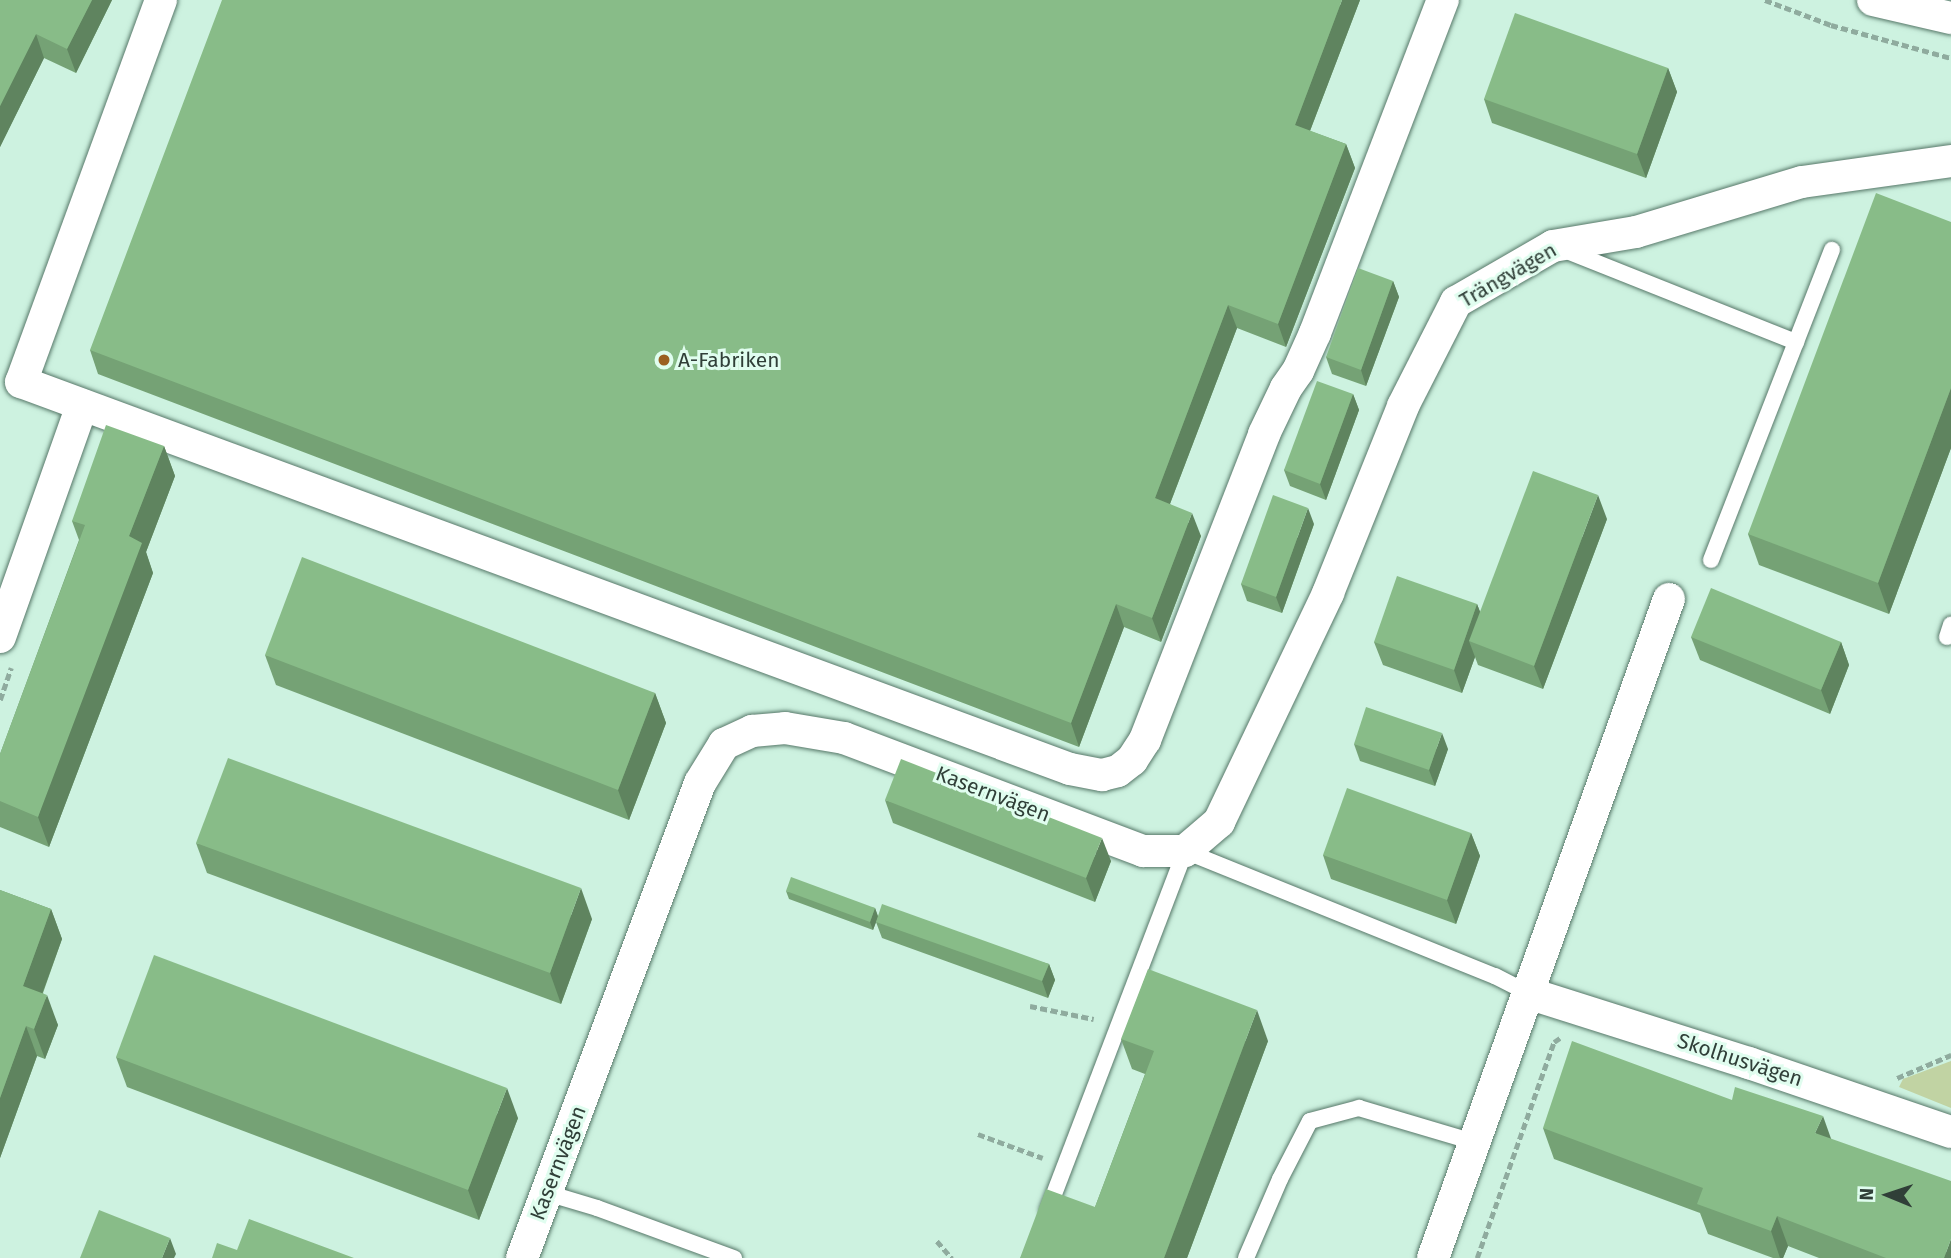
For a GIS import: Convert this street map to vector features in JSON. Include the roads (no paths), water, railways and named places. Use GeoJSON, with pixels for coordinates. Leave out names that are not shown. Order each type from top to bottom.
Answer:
{"type":"FeatureCollection","features":[{"type":"Feature","properties":{"kind":"street"},"geometry":{"type":"LineString","coordinates":[[161,0],[21,383],[1070,769],[1102,775],[1118,771],[1132,760],[1150,729],[1264,434],[1315,333],[1443,0]]}},
{"type":"Feature","properties":{"kind":"street"},"geometry":{"type":"LineString","coordinates":[[1872,0],[1951,18]]}},
{"type":"Feature","properties":{"kind":"street","name":"Trängvägen"},"geometry":{"type":"LineString","coordinates":[[1185,851],[1219,822],[1328,593],[1403,405],[1455,302],[1553,246],[1636,232],[1802,182],[1951,162]]}},
{"type":"Feature","properties":{"kind":"street"},"geometry":{"type":"LineString","coordinates":[[0,637],[82,405]]}},
{"type":"Feature","properties":{"kind":"street"},"geometry":{"type":"LineString","coordinates":[[1433,1258],[1670,599]]}},
{"type":"Feature","properties":{"kind":"street","name":"Kasernvägen"},"geometry":{"type":"LineString","coordinates":[[522,1258],[699,783],[724,744],[752,731],[785,728],[844,738],[1143,851],[1185,851]]}},
{"type":"Feature","properties":{"kind":"street","name":"Skolhusvägen"},"geometry":{"type":"LineString","coordinates":[[1528,993],[1951,1132]]}},
{"type":"Feature","properties":{"kind":"lane"},"geometry":{"type":"LineString","coordinates":[[1553,246],[1796,342]]}},
{"type":"Feature","properties":{"kind":"lane"},"geometry":{"type":"LineString","coordinates":[[1711,560],[1832,250]]}},
{"type":"Feature","properties":{"kind":"lane"},"geometry":{"type":"LineString","coordinates":[[1042,1223],[1185,851],[1495,976],[1528,993]]}},
{"type":"Feature","properties":{"kind":"lane"},"geometry":{"type":"LineString","coordinates":[[1246,1258],[1280,1179],[1310,1121],[1359,1108],[1474,1142]]}},
{"type":"Feature","properties":{"kind":"lane"},"geometry":{"type":"LineString","coordinates":[[547,1193],[597,1208],[734,1258]]}},
{"type":"Feature","properties":{"kind":"place","name":"A-Fabriken"},"geometry":{"type":"Point","coordinates":[664,360]}}]}
